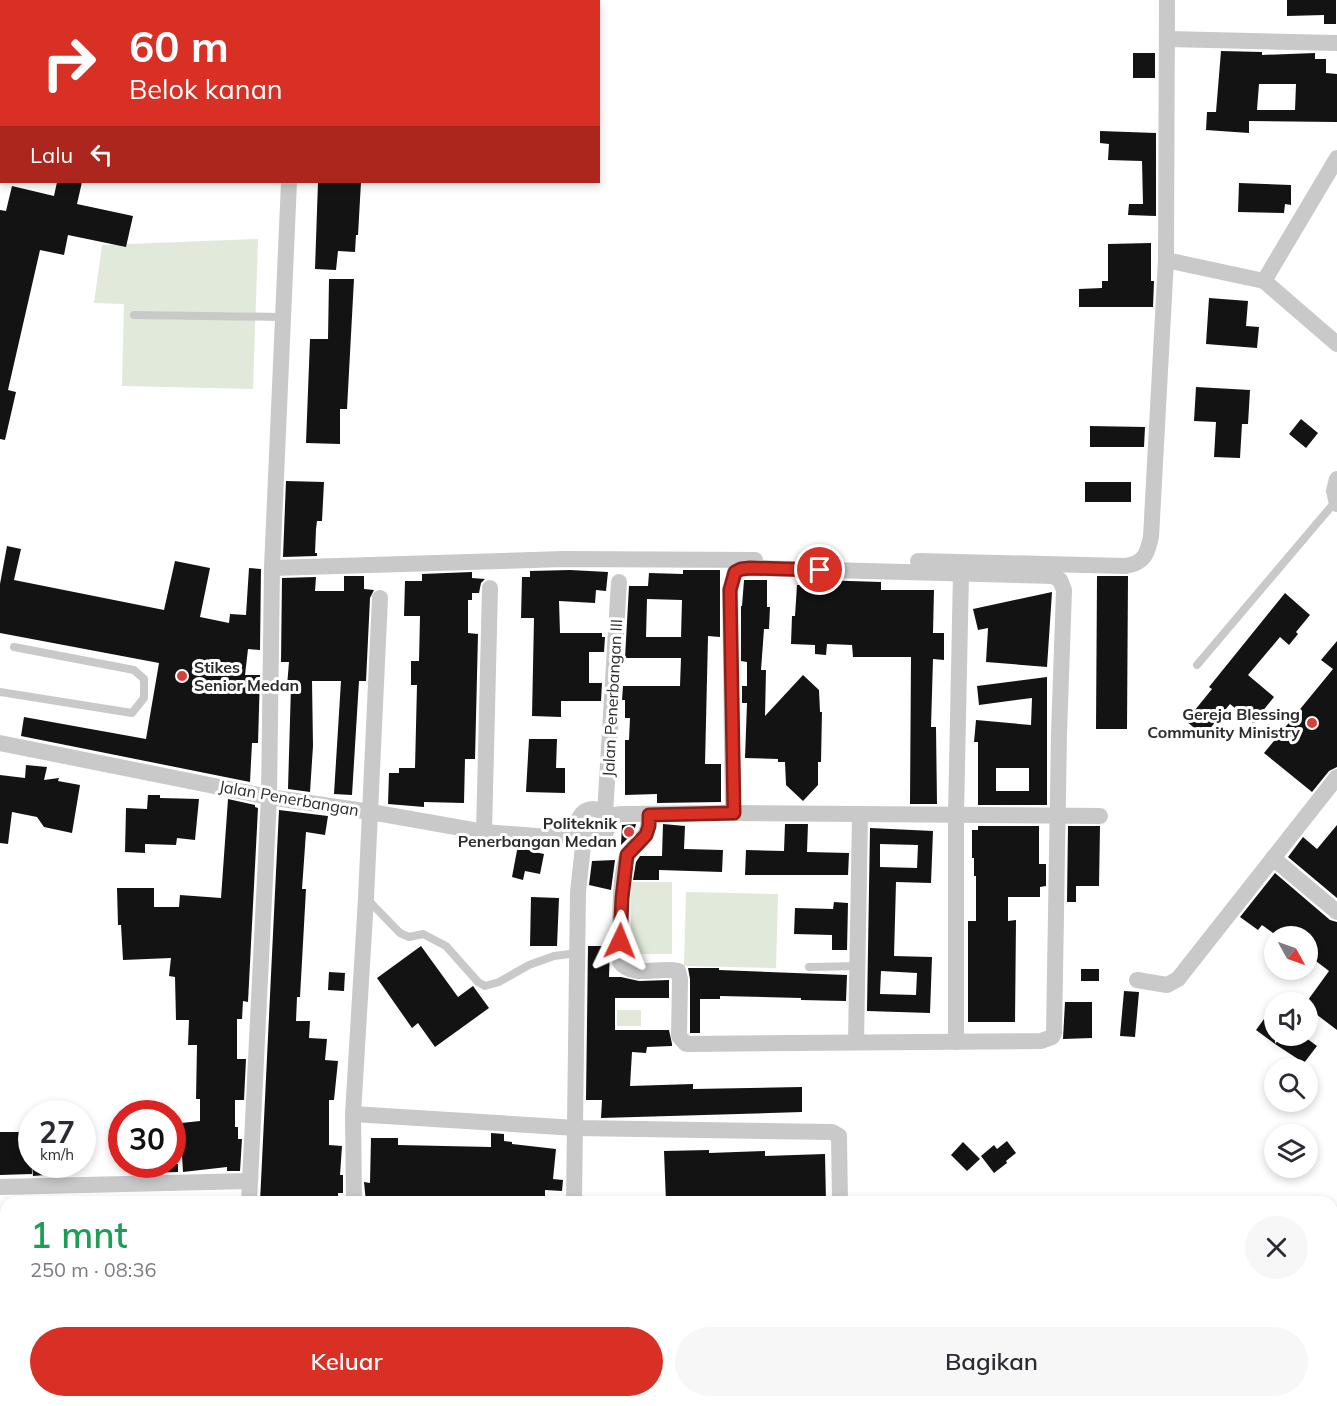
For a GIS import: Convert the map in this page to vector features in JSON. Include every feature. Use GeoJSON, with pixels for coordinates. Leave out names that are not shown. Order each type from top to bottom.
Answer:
{"type":"FeatureCollection","features":[{"type":"Feature","properties":{"kind":"street"},"geometry":{"type":"LineString","coordinates":[[272,568],[564,559],[944,561],[1136,565],[1146,554],[1151,537],[1166,260],[1167,0]]}},
{"type":"Feature","properties":{"kind":"street"},"geometry":{"type":"LineString","coordinates":[[1168,39],[1337,44]]}},
{"type":"Feature","properties":{"kind":"street"},"geometry":{"type":"LineString","coordinates":[[1264,281],[1337,158]]}},
{"type":"Feature","properties":{"kind":"street"},"geometry":{"type":"LineString","coordinates":[[249,1196],[268,797],[272,568],[289,183]]}},
{"type":"Feature","properties":{"kind":"street"},"geometry":{"type":"LineString","coordinates":[[1166,260],[1264,281],[1337,344]]}},
{"type":"Feature","properties":{"kind":"street"},"geometry":{"type":"LineString","coordinates":[[1336,503],[1334,491],[1337,479]]}},
{"type":"Feature","properties":{"kind":"street"},"geometry":{"type":"LineString","coordinates":[[649,815],[646,835],[627,855],[625,863],[620,962],[623,967],[634,970],[678,971],[680,979],[678,1026],[681,1041],[686,1044],[1041,1041],[1052,1037],[1054,1032],[1064,585],[1053,576],[750,568],[735,572],[730,590],[734,813]]}},
{"type":"Feature","properties":{"kind":"street"},"geometry":{"type":"LineString","coordinates":[[956,1041],[956,814],[961,573]]}},
{"type":"Feature","properties":{"kind":"street","name":"Jalan Penerbangan III"},"geometry":{"type":"LineString","coordinates":[[606,815],[619,582]]}},
{"type":"Feature","properties":{"kind":"street"},"geometry":{"type":"LineString","coordinates":[[484,832],[490,588]]}},
{"type":"Feature","properties":{"kind":"street"},"geometry":{"type":"LineString","coordinates":[[354,1196],[353,1114],[371,812],[380,598]]}},
{"type":"Feature","properties":{"kind":"street","name":"Jalan Penerbangan"},"geometry":{"type":"LineString","coordinates":[[0,743],[268,797],[484,832],[549,837],[582,835]]}},
{"type":"Feature","properties":{"kind":"street"},"geometry":{"type":"LineString","coordinates":[[1137,980],[1167,985],[1178,979],[1337,777]]}},
{"type":"Feature","properties":{"kind":"street"},"geometry":{"type":"LineString","coordinates":[[574,1196],[578,892],[582,835],[577,824],[582,813],[594,808],[606,815],[734,813],[1100,816]]}},
{"type":"Feature","properties":{"kind":"street"},"geometry":{"type":"LineString","coordinates":[[582,835],[591,840],[602,836],[608,826],[606,815]]}},
{"type":"Feature","properties":{"kind":"street"},"geometry":{"type":"LineString","coordinates":[[856,1042],[860,815]]}},
{"type":"Feature","properties":{"kind":"street"},"geometry":{"type":"LineString","coordinates":[[1273,858],[1337,912]]}},
{"type":"Feature","properties":{"kind":"street"},"geometry":{"type":"LineString","coordinates":[[353,1114],[576,1128],[832,1132],[839,1136],[840,1196]]}},
{"type":"Feature","properties":{"kind":"street"},"geometry":{"type":"LineString","coordinates":[[0,1187],[250,1181]]}},
{"type":"Feature","properties":{"kind":"lane"},"geometry":{"type":"LineString","coordinates":[[134,315],[282,317]]}},
{"type":"Feature","properties":{"kind":"lane"},"geometry":{"type":"LineString","coordinates":[[1197,665],[1336,503]]}},
{"type":"Feature","properties":{"kind":"lane"},"geometry":{"type":"LineString","coordinates":[[0,692],[132,712],[144,699],[144,679],[134,670],[14,647]]}},
{"type":"Feature","properties":{"kind":"lane"},"geometry":{"type":"LineString","coordinates":[[366,898],[400,933],[409,937],[423,934],[440,941],[451,950],[478,982],[485,986],[499,982],[530,965],[554,956],[578,952]]}},
{"type":"Feature","properties":{"kind":"lane"},"geometry":{"type":"LineString","coordinates":[[809,967],[858,966]]}},
{"type":"Feature","properties":{"kind":"green space"},"geometry":{"type":"Polygon","coordinates":[[[258,239],[253,389],[122,386],[124,304],[94,303],[102,245],[258,239]]]}},
{"type":"Feature","properties":{"kind":"green space"},"geometry":{"type":"Polygon","coordinates":[[[631,882],[672,882],[672,954],[631,954],[631,882]]]}},
{"type":"Feature","properties":{"kind":"green space"},"geometry":{"type":"Polygon","coordinates":[[[686,892],[778,894],[776,968],[684,966],[686,892]]]}},
{"type":"Feature","properties":{"kind":"green space"},"geometry":{"type":"Polygon","coordinates":[[[617,1010],[641,1010],[641,1026],[617,1026],[617,1010]]]}},
{"type":"Feature","properties":{"kind":"building"},"geometry":{"type":"Polygon","coordinates":[[[1287,0],[1336,0],[1336,24],[1324,24],[1324,15],[1287,16],[1287,0]]]}},
{"type":"Feature","properties":{"kind":"building"},"geometry":{"type":"Polygon","coordinates":[[[1221,51],[1262,52],[1262,55],[1315,53],[1315,59],[1326,59],[1326,73],[1337,74],[1337,122],[1249,121],[1249,133],[1206,130],[1207,112],[1216,112],[1221,51]],[[1259,84],[1257,110],[1295,110],[1296,84],[1259,84]]]}},
{"type":"Feature","properties":{"kind":"building"},"geometry":{"type":"Polygon","coordinates":[[[1133,53],[1155,53],[1155,78],[1133,78],[1133,53]]]}},
{"type":"Feature","properties":{"kind":"building"},"geometry":{"type":"Polygon","coordinates":[[[1100,131],[1156,133],[1156,216],[1128,215],[1129,204],[1143,204],[1142,161],[1108,160],[1109,144],[1100,143],[1100,131]]]}},
{"type":"Feature","properties":{"kind":"building"},"geometry":{"type":"Polygon","coordinates":[[[57,183],[82,183],[77,204],[133,216],[126,247],[68,235],[64,255],[40,250],[8,390],[16,392],[5,440],[0,439],[0,210],[6,211],[12,186],[54,196],[57,183]]]}},
{"type":"Feature","properties":{"kind":"building"},"geometry":{"type":"Polygon","coordinates":[[[318,183],[361,183],[355,252],[338,251],[336,270],[315,269],[318,183]]]}},
{"type":"Feature","properties":{"kind":"building"},"geometry":{"type":"Polygon","coordinates":[[[1239,183],[1291,185],[1291,205],[1285,204],[1284,213],[1238,212],[1239,183]]]}},
{"type":"Feature","properties":{"kind":"building"},"geometry":{"type":"Polygon","coordinates":[[[1151,243],[1151,281],[1154,281],[1153,307],[1079,307],[1079,289],[1102,288],[1102,281],[1108,281],[1108,244],[1151,243]]]}},
{"type":"Feature","properties":{"kind":"building"},"geometry":{"type":"Polygon","coordinates":[[[329,279],[354,279],[347,409],[340,409],[340,444],[306,443],[310,339],[328,339],[329,279]]]}},
{"type":"Feature","properties":{"kind":"building"},"geometry":{"type":"Polygon","coordinates":[[[1209,298],[1248,301],[1246,326],[1259,327],[1257,348],[1206,344],[1209,298]]]}},
{"type":"Feature","properties":{"kind":"building"},"geometry":{"type":"Polygon","coordinates":[[[1196,387],[1250,390],[1248,424],[1242,424],[1240,458],[1214,457],[1216,422],[1194,421],[1196,387]]]}},
{"type":"Feature","properties":{"kind":"building"},"geometry":{"type":"Polygon","coordinates":[[[1301,419],[1318,433],[1306,448],[1289,434],[1301,419]]]}},
{"type":"Feature","properties":{"kind":"building"},"geometry":{"type":"Polygon","coordinates":[[[1090,426],[1145,427],[1144,447],[1090,447],[1090,426]]]}},
{"type":"Feature","properties":{"kind":"building"},"geometry":{"type":"Polygon","coordinates":[[[286,481],[324,482],[322,521],[317,521],[316,529],[315,553],[317,556],[283,557],[286,481]]]}},
{"type":"Feature","properties":{"kind":"building"},"geometry":{"type":"Polygon","coordinates":[[[1085,482],[1131,482],[1131,502],[1085,502],[1085,482]]]}},
{"type":"Feature","properties":{"kind":"building"},"geometry":{"type":"Polygon","coordinates":[[[7,546],[21,549],[14,580],[164,610],[175,561],[210,568],[200,617],[229,623],[230,614],[246,615],[249,568],[261,569],[260,650],[248,649],[245,675],[260,675],[258,743],[252,743],[250,782],[21,736],[24,717],[146,739],[159,663],[0,633],[0,584],[7,546]]]}},
{"type":"Feature","properties":{"kind":"building"},"geometry":{"type":"Polygon","coordinates":[[[683,570],[720,570],[720,637],[708,636],[705,764],[721,764],[721,802],[657,803],[657,794],[625,795],[625,740],[629,740],[630,718],[625,718],[625,700],[622,700],[623,686],[680,686],[681,658],[625,658],[629,586],[648,586],[649,573],[683,574],[683,570]],[[647,599],[646,637],[681,637],[682,600],[647,599]]]}},
{"type":"Feature","properties":{"kind":"building"},"geometry":{"type":"Polygon","coordinates":[[[530,571],[608,572],[606,591],[596,590],[595,603],[559,601],[560,633],[602,633],[602,637],[605,637],[604,652],[589,652],[589,683],[602,683],[601,701],[561,701],[561,717],[532,716],[534,618],[521,618],[522,577],[530,577],[530,571]]]}},
{"type":"Feature","properties":{"kind":"building"},"geometry":{"type":"Polygon","coordinates":[[[472,572],[472,578],[485,579],[481,583],[479,593],[472,593],[472,600],[468,600],[468,633],[478,634],[475,759],[465,759],[464,803],[424,802],[424,807],[388,804],[389,773],[399,773],[399,768],[415,768],[417,685],[411,685],[411,661],[419,661],[420,616],[404,616],[405,581],[422,581],[422,574],[472,572]]]}},
{"type":"Feature","properties":{"kind":"building"},"geometry":{"type":"Polygon","coordinates":[[[344,576],[364,576],[364,589],[374,590],[370,598],[366,681],[359,681],[352,795],[334,794],[341,681],[312,681],[313,746],[310,792],[288,789],[291,686],[287,686],[289,662],[281,662],[282,578],[316,577],[315,591],[344,591],[344,576]]]}},
{"type":"Feature","properties":{"kind":"building"},"geometry":{"type":"Polygon","coordinates":[[[1097,576],[1128,576],[1127,729],[1096,729],[1097,576]]]}},
{"type":"Feature","properties":{"kind":"building"},"geometry":{"type":"Polygon","coordinates":[[[744,580],[767,580],[767,607],[770,607],[769,629],[764,629],[761,670],[766,670],[765,716],[803,675],[819,690],[820,712],[822,712],[818,785],[803,801],[786,785],[785,762],[778,762],[778,759],[745,758],[747,703],[742,703],[742,686],[747,686],[747,662],[741,661],[741,606],[744,580]]]}},
{"type":"Feature","properties":{"kind":"building"},"geometry":{"type":"Polygon","coordinates":[[[818,580],[881,582],[881,590],[934,590],[933,633],[944,633],[944,660],[933,659],[931,727],[936,727],[937,804],[910,804],[911,657],[853,657],[852,645],[827,644],[826,655],[815,654],[815,645],[791,644],[792,616],[795,616],[797,585],[818,585],[818,580]]]}},
{"type":"Feature","properties":{"kind":"building"},"geometry":{"type":"Polygon","coordinates":[[[1052,592],[1047,667],[986,662],[988,628],[978,630],[973,609],[1052,592]]]}},
{"type":"Feature","properties":{"kind":"building"},"geometry":{"type":"Polygon","coordinates":[[[1285,593],[1310,615],[1289,645],[1280,637],[1248,675],[1274,697],[1253,723],[1230,704],[1204,736],[1186,721],[1212,689],[1209,687],[1285,593]]]}},
{"type":"Feature","properties":{"kind":"building","name":"Gereja Blessing Community Ministry"},"geometry":{"type":"Polygon","coordinates":[[[1337,641],[1337,767],[1329,771],[1312,792],[1264,753],[1333,669],[1321,660],[1337,641]]]}},
{"type":"Feature","properties":{"kind":"building"},"geometry":{"type":"Polygon","coordinates":[[[1047,677],[1047,805],[978,805],[978,742],[974,742],[976,720],[1031,725],[1032,698],[979,705],[977,686],[1047,677]],[[996,768],[996,791],[1029,791],[1029,768],[996,768]]]}},
{"type":"Feature","properties":{"kind":"building"},"geometry":{"type":"Polygon","coordinates":[[[529,739],[557,739],[556,768],[565,768],[565,793],[526,792],[529,739]]]}},
{"type":"Feature","properties":{"kind":"building"},"geometry":{"type":"Polygon","coordinates":[[[26,765],[47,767],[44,780],[59,778],[58,781],[80,785],[72,833],[44,827],[37,817],[12,812],[8,844],[0,843],[0,775],[25,778],[26,765]]]}},
{"type":"Feature","properties":{"kind":"building"},"geometry":{"type":"Polygon","coordinates":[[[148,795],[160,795],[160,798],[199,799],[195,840],[177,838],[176,845],[145,844],[145,853],[125,852],[126,808],[147,809],[148,795]]]}},
{"type":"Feature","properties":{"kind":"building"},"geometry":{"type":"Polygon","coordinates":[[[228,799],[255,805],[258,808],[248,1002],[243,1001],[242,1019],[237,1019],[237,1059],[246,1059],[244,1100],[235,1100],[235,1127],[238,1127],[238,1139],[242,1139],[240,1171],[227,1171],[227,1167],[186,1172],[186,1122],[200,1121],[200,1099],[196,1099],[197,1045],[188,1045],[189,1020],[176,1020],[175,977],[169,976],[171,958],[123,960],[121,925],[118,925],[117,888],[154,888],[154,907],[179,907],[180,895],[221,898],[228,799]]]}},
{"type":"Feature","properties":{"kind":"building"},"geometry":{"type":"Polygon","coordinates":[[[279,810],[328,816],[325,835],[306,832],[302,889],[306,889],[300,997],[297,997],[296,1021],[310,1021],[309,1038],[327,1039],[325,1060],[338,1061],[334,1100],[329,1100],[329,1145],[342,1146],[340,1175],[343,1175],[343,1193],[338,1193],[338,1196],[260,1196],[279,810]]]}},
{"type":"Feature","properties":{"kind":"building","name":"Politeknik Penerbangan Medan"},"geometry":{"type":"Polygon","coordinates":[[[636,824],[634,832],[621,845],[622,825],[636,824]]]}},
{"type":"Feature","properties":{"kind":"building"},"geometry":{"type":"Polygon","coordinates":[[[663,824],[685,826],[684,849],[723,850],[722,872],[659,870],[659,880],[633,880],[636,862],[640,856],[662,856],[663,824]]]}},
{"type":"Feature","properties":{"kind":"building"},"geometry":{"type":"Polygon","coordinates":[[[785,824],[808,824],[807,852],[849,853],[848,875],[745,875],[746,850],[784,851],[785,824]]]}},
{"type":"Feature","properties":{"kind":"building"},"geometry":{"type":"Polygon","coordinates":[[[1337,825],[1337,898],[1288,857],[1303,837],[1317,849],[1337,825]]]}},
{"type":"Feature","properties":{"kind":"building"},"geometry":{"type":"Polygon","coordinates":[[[978,826],[1039,826],[1039,864],[1046,864],[1046,886],[1040,887],[1040,897],[1008,897],[1008,921],[1016,920],[1015,1022],[968,1022],[968,921],[976,921],[976,876],[974,876],[974,858],[972,858],[972,830],[978,830],[978,826]]]}},
{"type":"Feature","properties":{"kind":"building"},"geometry":{"type":"Polygon","coordinates":[[[1068,826],[1100,826],[1099,886],[1076,886],[1076,902],[1067,902],[1068,826]]]}},
{"type":"Feature","properties":{"kind":"building"},"geometry":{"type":"Polygon","coordinates":[[[870,828],[933,831],[931,883],[896,882],[894,956],[932,957],[930,1013],[867,1011],[870,828]],[[880,844],[880,867],[917,868],[918,845],[880,844]],[[881,971],[880,994],[916,995],[917,973],[881,971]]]}},
{"type":"Feature","properties":{"kind":"building"},"geometry":{"type":"Polygon","coordinates":[[[518,845],[530,846],[530,851],[544,854],[540,874],[525,871],[523,880],[512,877],[518,845]]]}},
{"type":"Feature","properties":{"kind":"building"},"geometry":{"type":"Polygon","coordinates":[[[615,860],[611,890],[589,885],[592,861],[615,860]]]}},
{"type":"Feature","properties":{"kind":"building"},"geometry":{"type":"Polygon","coordinates":[[[1275,873],[1330,920],[1337,922],[1337,1030],[1318,1016],[1318,992],[1314,992],[1329,971],[1318,963],[1318,926],[1262,925],[1258,930],[1240,917],[1275,873]]]}},
{"type":"Feature","properties":{"kind":"building"},"geometry":{"type":"Polygon","coordinates":[[[531,897],[559,898],[557,946],[530,946],[531,897]]]}},
{"type":"Feature","properties":{"kind":"building"},"geometry":{"type":"Polygon","coordinates":[[[834,902],[848,903],[847,950],[832,950],[832,935],[794,934],[795,908],[833,909],[834,902]]]}},
{"type":"Feature","properties":{"kind":"building"},"geometry":{"type":"Polygon","coordinates":[[[421,946],[458,997],[473,986],[489,1008],[435,1047],[418,1023],[412,1028],[377,978],[421,946]]]}},
{"type":"Feature","properties":{"kind":"building"},"geometry":{"type":"Polygon","coordinates":[[[588,946],[610,946],[609,977],[639,981],[669,980],[669,998],[615,998],[615,1030],[669,1030],[672,1044],[672,1046],[647,1047],[646,1053],[632,1052],[630,1086],[693,1084],[693,1089],[802,1087],[802,1112],[601,1118],[602,1100],[586,1100],[588,946]]]}},
{"type":"Feature","properties":{"kind":"building"},"geometry":{"type":"Polygon","coordinates":[[[688,968],[847,975],[846,1001],[720,996],[720,999],[700,999],[700,1033],[690,1033],[688,968]]]}},
{"type":"Feature","properties":{"kind":"building"},"geometry":{"type":"Polygon","coordinates":[[[1081,969],[1099,969],[1099,981],[1081,981],[1081,969]]]}},
{"type":"Feature","properties":{"kind":"building"},"geometry":{"type":"Polygon","coordinates":[[[329,972],[345,973],[344,991],[328,990],[329,972]]]}},
{"type":"Feature","properties":{"kind":"building"},"geometry":{"type":"Polygon","coordinates":[[[1124,991],[1139,992],[1135,1037],[1120,1036],[1124,991]]]}},
{"type":"Feature","properties":{"kind":"building"},"geometry":{"type":"Polygon","coordinates":[[[1065,1002],[1092,1002],[1092,1038],[1063,1039],[1065,1002]]]}},
{"type":"Feature","properties":{"kind":"building"},"geometry":{"type":"Polygon","coordinates":[[[1264,1019],[1264,1036],[1256,1030],[1264,1019]]]}},
{"type":"Feature","properties":{"kind":"building"},"geometry":{"type":"Polygon","coordinates":[[[1278,1046],[1317,1046],[1308,1058],[1296,1058],[1278,1046]]]}},
{"type":"Feature","properties":{"kind":"building"},"geometry":{"type":"Polygon","coordinates":[[[0,1132],[18,1132],[18,1174],[0,1175],[0,1132]]]}},
{"type":"Feature","properties":{"kind":"building"},"geometry":{"type":"Polygon","coordinates":[[[491,1133],[504,1134],[504,1141],[512,1142],[512,1144],[556,1149],[553,1179],[563,1180],[562,1191],[545,1190],[545,1196],[365,1196],[364,1182],[370,1183],[371,1138],[398,1138],[398,1145],[491,1147],[491,1133]]]}},
{"type":"Feature","properties":{"kind":"building"},"geometry":{"type":"Polygon","coordinates":[[[1007,1141],[1016,1153],[994,1173],[981,1156],[994,1145],[997,1149],[1007,1141]]]}},
{"type":"Feature","properties":{"kind":"building"},"geometry":{"type":"Polygon","coordinates":[[[963,1142],[980,1159],[967,1171],[951,1155],[963,1142]]]}},
{"type":"Feature","properties":{"kind":"building"},"geometry":{"type":"Polygon","coordinates":[[[709,1150],[709,1153],[765,1151],[765,1156],[825,1154],[826,1196],[666,1196],[664,1151],[709,1150]]]}},
{"type":"Feature","properties":{"kind":"place","name":"Stikes Senior Medan"},"geometry":{"type":"Point","coordinates":[182,676]}},
{"type":"Feature","properties":{"kind":"place","name":"Gereja Blessing Community Ministry"},"geometry":{"type":"Point","coordinates":[1312,723]}},
{"type":"Feature","properties":{"kind":"place","name":"Politeknik Penerbangan Medan"},"geometry":{"type":"Point","coordinates":[629,832]}},
{"type":"Feature","properties":{"kind":"route"},"geometry":{"type":"LineString","coordinates":[[620,941],[625,863],[627,855],[646,835],[649,815],[734,813],[730,590],[735,572],[750,568],[820,570]]}}]}
